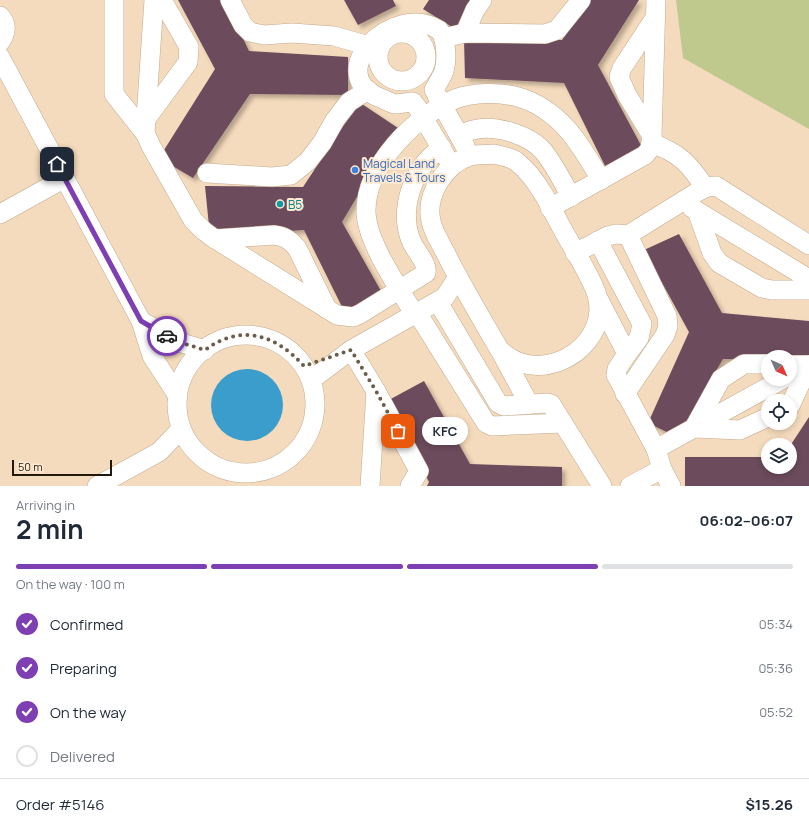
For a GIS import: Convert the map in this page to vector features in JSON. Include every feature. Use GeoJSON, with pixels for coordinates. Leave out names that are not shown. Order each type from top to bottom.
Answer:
{"type":"FeatureCollection","features":[{"type":"Feature","properties":{"kind":"street"},"geometry":{"type":"LineString","coordinates":[[114,0],[114,94],[146,126]]}},
{"type":"Feature","properties":{"kind":"street"},"geometry":{"type":"LineString","coordinates":[[154,0],[146,126],[151,146],[193,220],[215,239],[337,315],[353,317],[422,277],[427,272],[412,242],[406,217],[406,206],[411,191],[426,160],[442,148]]}},
{"type":"Feature","properties":{"kind":"street"},"geometry":{"type":"LineString","coordinates":[[146,126],[188,62],[190,56],[189,47],[162,0]]}},
{"type":"Feature","properties":{"kind":"street"},"geometry":{"type":"LineString","coordinates":[[230,0],[243,25],[250,32],[264,35],[292,33],[334,36],[362,44]]}},
{"type":"Feature","properties":{"kind":"street"},"geometry":{"type":"LineString","coordinates":[[465,33],[475,10],[482,0]]}},
{"type":"Feature","properties":{"kind":"street"},"geometry":{"type":"LineString","coordinates":[[444,38],[465,33],[545,34],[557,30],[581,0]]}},
{"type":"Feature","properties":{"kind":"street"},"geometry":{"type":"LineString","coordinates":[[550,208],[645,156],[650,150],[652,140],[655,9]]}},
{"type":"Feature","properties":{"kind":"street"},"geometry":{"type":"LineString","coordinates":[[655,9],[622,68],[619,77],[627,95],[652,140],[675,153],[687,164],[705,188]]}},
{"type":"Feature","properties":{"kind":"street"},"geometry":{"type":"LineString","coordinates":[[418,109],[395,104],[376,97],[362,82],[358,66],[362,44],[376,26],[390,17],[409,10],[426,19],[439,30],[444,38],[444,71],[439,98]]}},
{"type":"Feature","properties":{"kind":"street"},"geometry":{"type":"LineString","coordinates":[[0,16],[6,27],[5,35],[0,42]]}},
{"type":"Feature","properties":{"kind":"street"},"geometry":{"type":"LineString","coordinates":[[452,166],[418,109],[397,80],[385,74],[378,61],[380,47],[389,37],[402,33],[416,37],[424,48],[428,77],[470,156]]}},
{"type":"Feature","properties":{"kind":"street"},"geometry":{"type":"LineString","coordinates":[[0,57],[141,321],[152,356],[178,396]]}},
{"type":"Feature","properties":{"kind":"street"},"geometry":{"type":"LineString","coordinates":[[397,80],[411,78],[417,74],[425,62]]}},
{"type":"Feature","properties":{"kind":"street"},"geometry":{"type":"LineString","coordinates":[[207,173],[272,177],[291,175],[298,172],[322,143],[335,120],[349,102],[368,90]]}},
{"type":"Feature","properties":{"kind":"street"},"geometry":{"type":"LineString","coordinates":[[563,423],[492,426],[486,424],[400,290],[376,246],[368,224],[366,211],[368,195],[382,163],[401,137],[418,109],[439,98],[488,94],[519,98],[538,107],[562,123],[572,133],[601,180]]}},
{"type":"Feature","properties":{"kind":"street"},"geometry":{"type":"LineString","coordinates":[[459,135],[474,129],[492,129],[511,133],[536,145],[555,167],[572,197]]}},
{"type":"Feature","properties":{"kind":"street"},"geometry":{"type":"LineString","coordinates":[[529,404],[458,278],[431,222],[429,210],[437,185],[452,166],[470,156],[494,154],[515,161],[539,188],[575,253],[626,354]]}},
{"type":"Feature","properties":{"kind":"street"},"geometry":{"type":"LineString","coordinates":[[0,214],[64,178]]}},
{"type":"Feature","properties":{"kind":"street"},"geometry":{"type":"LineString","coordinates":[[575,253],[598,241],[616,234],[628,235],[689,207],[705,188],[716,186],[809,245]]}},
{"type":"Feature","properties":{"kind":"street"},"geometry":{"type":"LineString","coordinates":[[689,207],[809,280]]}},
{"type":"Feature","properties":{"kind":"street"},"geometry":{"type":"LineString","coordinates":[[689,207],[710,249],[719,263],[762,288],[772,290],[809,290]]}},
{"type":"Feature","properties":{"kind":"street"},"geometry":{"type":"LineString","coordinates":[[215,239],[274,235],[283,236],[291,241],[297,248],[327,309]]}},
{"type":"Feature","properties":{"kind":"street"},"geometry":{"type":"LineString","coordinates":[[625,394],[665,335],[668,326],[667,316],[628,235]]}},
{"type":"Feature","properties":{"kind":"street"},"geometry":{"type":"LineString","coordinates":[[598,241],[642,324],[639,338],[626,354],[617,369],[616,376],[656,449],[662,469],[671,486]]}},
{"type":"Feature","properties":{"kind":"street"},"geometry":{"type":"LineString","coordinates":[[308,373],[442,300],[458,278]]}},
{"type":"Feature","properties":{"kind":"street"},"geometry":{"type":"LineString","coordinates":[[499,349],[504,355],[518,362],[537,366],[556,363],[572,355],[586,342],[593,331],[598,316],[597,295]]}},
{"type":"Feature","properties":{"kind":"street"},"geometry":{"type":"LineString","coordinates":[[442,300],[470,300]]}},
{"type":"Feature","properties":{"kind":"street"},"geometry":{"type":"LineString","coordinates":[[442,300],[498,403],[504,406],[551,404],[602,486]]}},
{"type":"Feature","properties":{"kind":"street"},"geometry":{"type":"LineString","coordinates":[[141,321],[182,343],[205,350]]}},
{"type":"Feature","properties":{"kind":"street"},"geometry":{"type":"LineString","coordinates":[[254,335],[274,340],[291,351],[308,373],[315,400],[313,420],[306,439],[293,455],[276,467],[257,473],[238,473],[219,468],[204,460],[191,447],[181,429],[177,410],[178,389],[186,370],[198,354],[215,343],[234,336],[254,335]]}},
{"type":"Feature","properties":{"kind":"street"},"geometry":{"type":"LineString","coordinates":[[351,350],[376,391],[419,471],[410,486]]}},
{"type":"Feature","properties":{"kind":"street"},"geometry":{"type":"LineString","coordinates":[[694,428],[721,379],[744,364],[761,364]]}},
{"type":"Feature","properties":{"kind":"street"},"geometry":{"type":"LineString","coordinates":[[797,365],[809,365]]}},
{"type":"Feature","properties":{"kind":"street"},"geometry":{"type":"LineString","coordinates":[[797,371],[809,365]]}},
{"type":"Feature","properties":{"kind":"street"},"geometry":{"type":"LineString","coordinates":[[796,394],[809,365]]}},
{"type":"Feature","properties":{"kind":"street"},"geometry":{"type":"LineString","coordinates":[[656,449],[770,386]]}},
{"type":"Feature","properties":{"kind":"street"},"geometry":{"type":"LineString","coordinates":[[370,486],[376,391]]}},
{"type":"Feature","properties":{"kind":"street"},"geometry":{"type":"LineString","coordinates":[[694,428],[740,430],[761,420]]}},
{"type":"Feature","properties":{"kind":"street"},"geometry":{"type":"LineString","coordinates":[[160,452],[181,429]]}},
{"type":"Feature","properties":{"kind":"street"},"geometry":{"type":"LineString","coordinates":[[97,486],[160,452],[191,447]]}},
{"type":"Feature","properties":{"kind":"street"},"geometry":{"type":"LineString","coordinates":[[266,486],[276,467]]}},
{"type":"Feature","properties":{"kind":"street"},"geometry":{"type":"LineString","coordinates":[[219,468],[227,486]]}},
{"type":"Feature","properties":{"kind":"street"},"geometry":{"type":"LineString","coordinates":[[630,486],[662,469]]}},
{"type":"Feature","properties":{"kind":"green space"},"geometry":{"type":"Polygon","coordinates":[[[676,0],[809,0],[809,129],[683,58],[676,0]]]}},
{"type":"Feature","properties":{"kind":"water"},"geometry":{"type":"Polygon","coordinates":[[[247,369],[267,375],[277,385],[283,405],[277,425],[267,435],[247,441],[227,435],[217,425],[211,405],[217,385],[227,375],[247,369]]]}},
{"type":"Feature","properties":{"kind":"building"},"geometry":{"type":"Polygon","coordinates":[[[178,0],[225,0],[249,51],[348,57],[348,95],[250,94],[193,178],[159,158],[215,69],[178,0]]]}},
{"type":"Feature","properties":{"kind":"building"},"geometry":{"type":"Polygon","coordinates":[[[344,0],[393,0],[396,6],[358,25],[344,0]]]}},
{"type":"Feature","properties":{"kind":"building"},"geometry":{"type":"Polygon","coordinates":[[[429,0],[478,0],[457,30],[423,9],[429,0]]]}},
{"type":"Feature","properties":{"kind":"building"},"geometry":{"type":"Polygon","coordinates":[[[589,0],[639,0],[598,65],[644,151],[607,170],[564,83],[465,78],[464,40],[562,40],[589,0]]]}},
{"type":"Feature","properties":{"kind":"building","name":"B5"},"geometry":{"type":"Polygon","coordinates":[[[359,102],[398,128],[342,222],[385,298],[347,317],[304,230],[210,236],[205,186],[303,187],[359,102]]]}},
{"type":"Feature","properties":{"kind":"building"},"geometry":{"type":"Polygon","coordinates":[[[679,234],[722,313],[809,321],[809,360],[797,358],[797,350],[761,350],[761,360],[723,359],[677,437],[648,423],[689,332],[644,250],[679,234]]]}},
{"type":"Feature","properties":{"kind":"building"},"geometry":{"type":"Polygon","coordinates":[[[424,381],[470,464],[562,467],[562,486],[427,486],[429,482],[387,401],[424,381]]]}},
{"type":"Feature","properties":{"kind":"building"},"geometry":{"type":"Polygon","coordinates":[[[809,417],[809,486],[685,486],[685,457],[761,457],[761,474],[797,474],[797,438],[795,438],[809,417]]]}},
{"type":"Feature","properties":{"kind":"way so far"},"geometry":{"type":"LineString","coordinates":[[167,336],[182,343],[205,350],[215,343],[234,336],[254,335],[274,340],[291,351],[304,366],[351,350],[398,431]]}},
{"type":"Feature","properties":{"kind":"place","name":"Magical Land Travels & Tours"},"geometry":{"type":"Point","coordinates":[355,170]}},
{"type":"Feature","properties":{"kind":"place","name":"B5"},"geometry":{"type":"Point","coordinates":[280,204]}},
{"type":"Feature","properties":{"kind":"place","name":"KFC"},"geometry":{"type":"Point","coordinates":[398,431]}},
{"type":"Feature","properties":{"kind":"route"},"geometry":{"type":"LineString","coordinates":[[57,164],[141,321],[167,336]]}}]}
